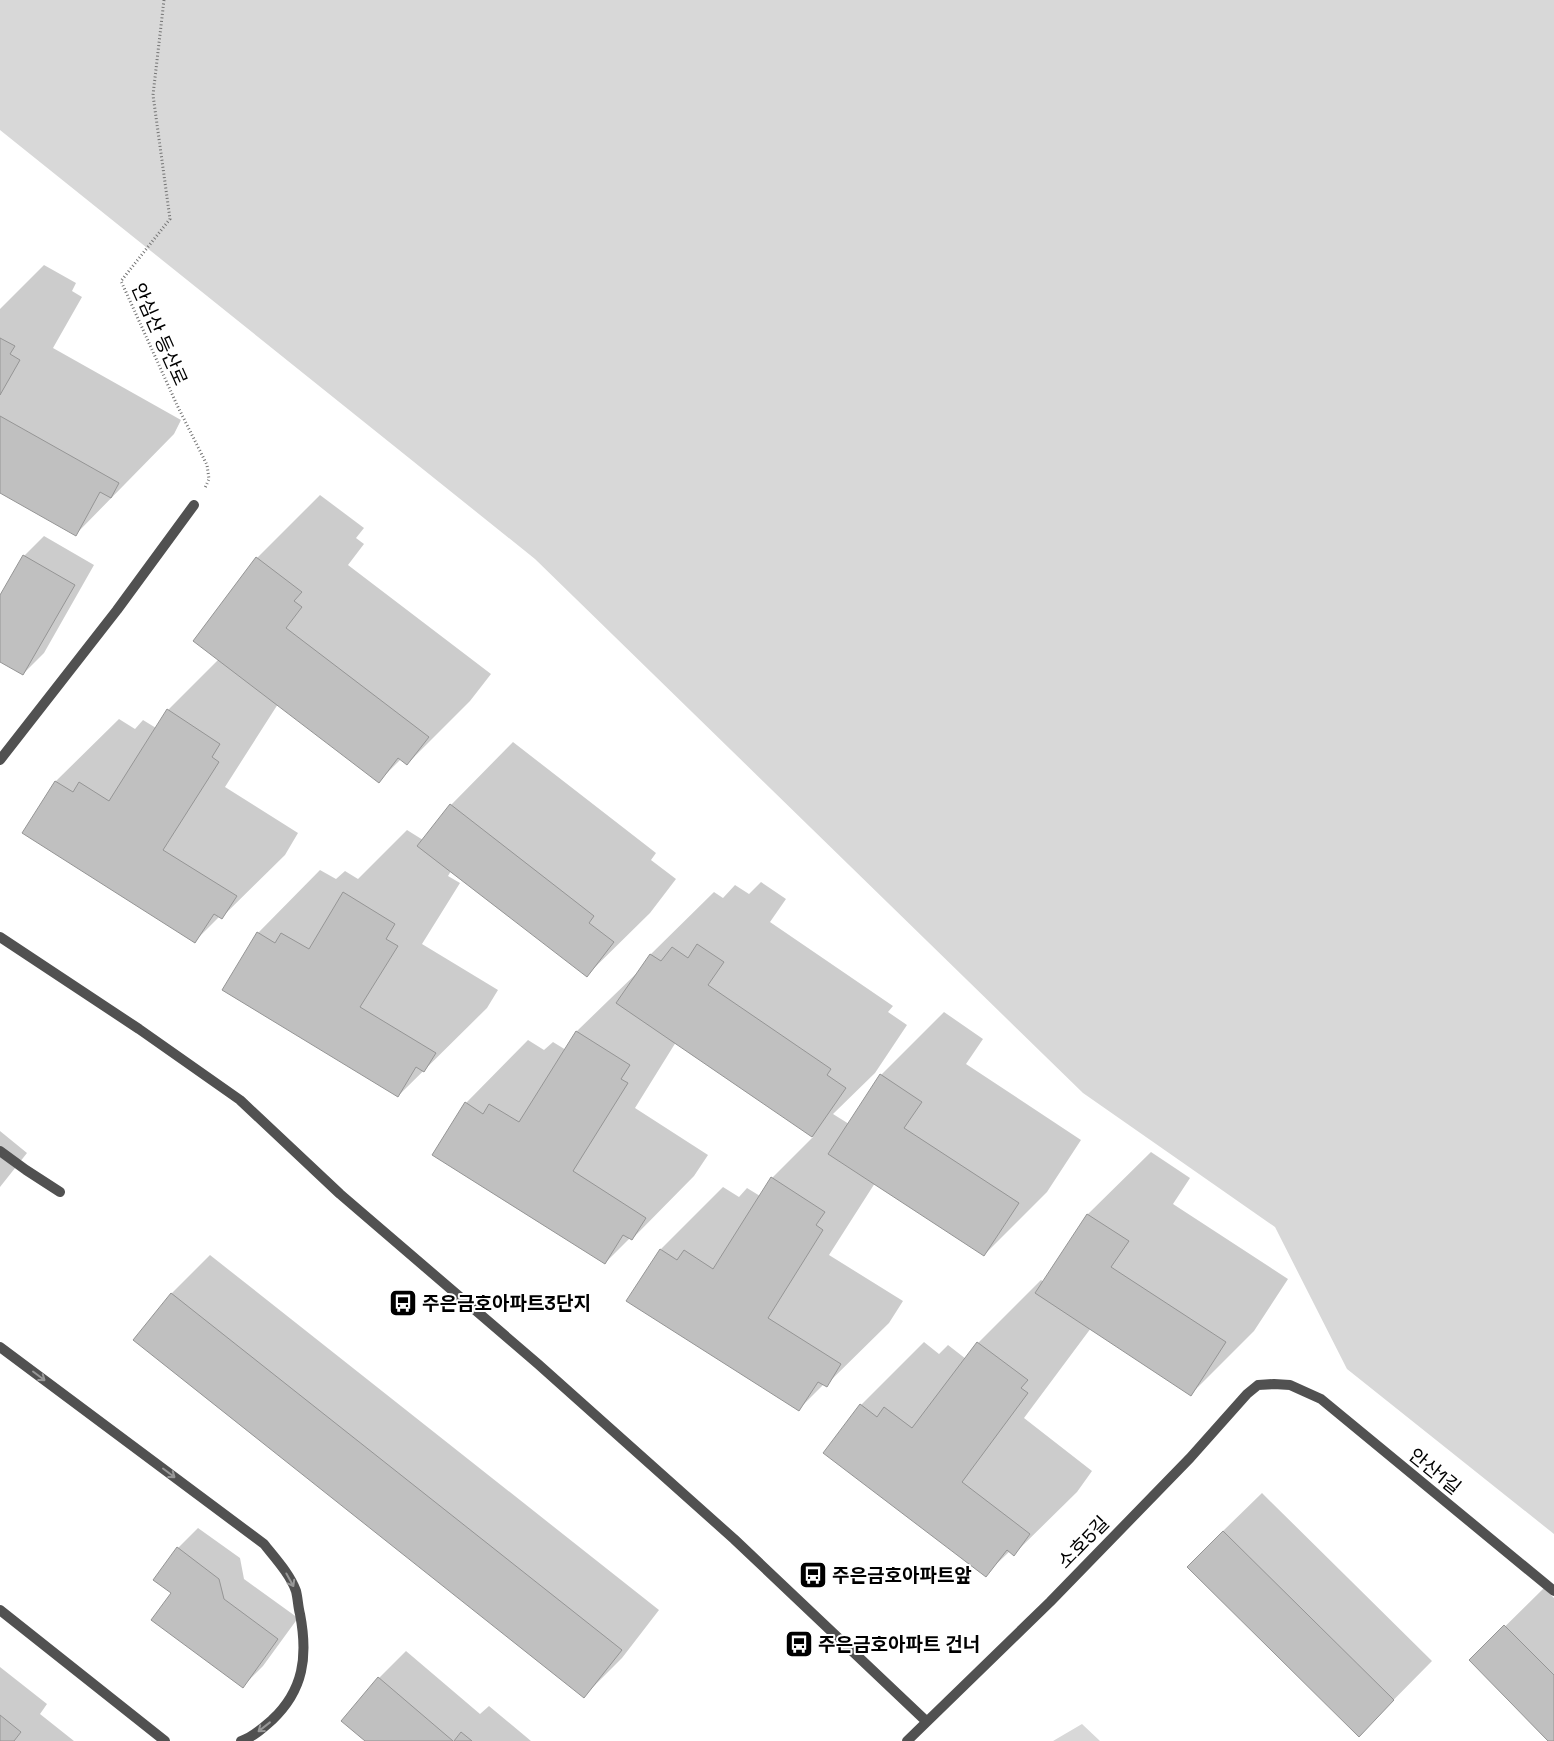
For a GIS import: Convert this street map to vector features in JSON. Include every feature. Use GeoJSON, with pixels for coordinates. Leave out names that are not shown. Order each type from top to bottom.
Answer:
{"type":"FeatureCollection","features":[{"type":"Feature","properties":{"kind":"street"},"geometry":{"type":"LineString","coordinates":[[0,760],[117,610],[194,506]]}},
{"type":"Feature","properties":{"kind":"street"},"geometry":{"type":"LineString","coordinates":[[1,938],[139,1029],[240,1100],[340,1194],[538,1364],[734,1539],[926,1721]]}},
{"type":"Feature","properties":{"kind":"street"},"geometry":{"type":"LineString","coordinates":[[0,1151],[60,1192]]}},
{"type":"Feature","properties":{"kind":"street"},"geometry":{"type":"LineString","coordinates":[[0,1347],[264,1544],[287,1574],[296,1591],[303,1631],[304,1654],[300,1679],[283,1710],[266,1726],[241,1741]]}},
{"type":"Feature","properties":{"kind":"street","name":"소호5길"},"geometry":{"type":"LineString","coordinates":[[907,1741],[1056,1595],[1190,1458],[1247,1394],[1258,1385],[1290,1385]]}},
{"type":"Feature","properties":{"kind":"street","name":"안산1길"},"geometry":{"type":"LineString","coordinates":[[1290,1385],[1321,1399],[1554,1591]]}},
{"type":"Feature","properties":{"kind":"street"},"geometry":{"type":"LineString","coordinates":[[0,1610],[165,1741]]}},
{"type":"Feature","properties":{"kind":"path","name":"안심산 등산로"},"geometry":{"type":"LineString","coordinates":[[164,0],[153,95],[170,219],[121,282],[177,405],[208,465],[209,479],[203,493],[194,506]]}},
{"type":"Feature","properties":{"kind":"shaded area"},"geometry":{"type":"Polygon","coordinates":[[[0,0],[1554,0],[1554,1534],[1347,1369],[1275,1227],[1083,1093],[535,559],[0,130],[0,0]]]}},
{"type":"Feature","properties":{"kind":"shaded area"},"geometry":{"type":"Polygon","coordinates":[[[1082,1724],[1100,1741],[1053,1741],[1082,1724]]]}},
{"type":"Feature","properties":{"kind":"building"},"geometry":{"type":"Polygon","coordinates":[[[0,338],[15,346],[10,354],[20,360],[0,395],[0,338]]]}},
{"type":"Feature","properties":{"kind":"building"},"geometry":{"type":"Polygon","coordinates":[[[0,416],[119,483],[111,498],[100,492],[76,536],[0,493],[0,416]]]}},
{"type":"Feature","properties":{"kind":"building"},"geometry":{"type":"Polygon","coordinates":[[[23,555],[75,585],[23,675],[0,662],[0,595],[23,555]]]}},
{"type":"Feature","properties":{"kind":"building"},"geometry":{"type":"Polygon","coordinates":[[[256,557],[302,592],[294,601],[302,607],[286,628],[429,737],[407,765],[398,758],[379,783],[193,641],[256,557]]]}},
{"type":"Feature","properties":{"kind":"building"},"geometry":{"type":"Polygon","coordinates":[[[167,709],[220,744],[212,757],[219,762],[163,850],[237,896],[222,919],[214,914],[195,943],[22,833],[55,781],[73,792],[79,782],[109,801],[167,709]]]}},
{"type":"Feature","properties":{"kind":"building"},"geometry":{"type":"Polygon","coordinates":[[[450,804],[594,916],[589,923],[614,942],[587,977],[417,846],[450,804]]]}},
{"type":"Feature","properties":{"kind":"building"},"geometry":{"type":"Polygon","coordinates":[[[343,892],[395,924],[386,939],[398,946],[360,1007],[436,1053],[424,1072],[416,1067],[398,1097],[222,990],[257,932],[275,943],[281,933],[309,949],[343,892]]]}},
{"type":"Feature","properties":{"kind":"building"},"geometry":{"type":"Polygon","coordinates":[[[697,944],[724,962],[708,985],[831,1069],[827,1075],[846,1088],[812,1137],[616,1003],[650,954],[661,961],[672,947],[688,958],[697,944]]]}},
{"type":"Feature","properties":{"kind":"building"},"geometry":{"type":"Polygon","coordinates":[[[576,1031],[630,1065],[621,1079],[628,1083],[573,1171],[646,1218],[632,1240],[623,1235],[605,1264],[432,1155],[465,1102],[483,1114],[489,1104],[519,1122],[576,1031]]]}},
{"type":"Feature","properties":{"kind":"building"},"geometry":{"type":"Polygon","coordinates":[[[880,1074],[922,1102],[904,1128],[1019,1203],[984,1256],[828,1154],[880,1074]]]}},
{"type":"Feature","properties":{"kind":"building"},"geometry":{"type":"Polygon","coordinates":[[[771,1177],[825,1212],[816,1225],[823,1230],[768,1318],[841,1364],[827,1387],[818,1382],[799,1411],[626,1301],[660,1249],[677,1260],[684,1250],[713,1269],[771,1177]]]}},
{"type":"Feature","properties":{"kind":"building"},"geometry":{"type":"Polygon","coordinates":[[[1087,1214],[1129,1241],[1111,1267],[1226,1342],[1191,1396],[1035,1293],[1087,1214]]]}},
{"type":"Feature","properties":{"kind":"building"},"geometry":{"type":"Polygon","coordinates":[[[171,1293],[622,1650],[584,1698],[133,1340],[171,1293]]]}},
{"type":"Feature","properties":{"kind":"building"},"geometry":{"type":"Polygon","coordinates":[[[977,1342],[1028,1380],[1021,1388],[1028,1393],[962,1482],[1030,1534],[1014,1556],[1007,1550],[986,1577],[823,1453],[860,1404],[877,1417],[884,1407],[912,1428],[977,1342]]]}},
{"type":"Feature","properties":{"kind":"building"},"geometry":{"type":"Polygon","coordinates":[[[1223,1531],[1394,1700],[1359,1737],[1187,1567],[1223,1531]]]}},
{"type":"Feature","properties":{"kind":"building"},"geometry":{"type":"Polygon","coordinates":[[[177,1547],[219,1579],[224,1599],[278,1639],[243,1688],[151,1620],[171,1593],[153,1580],[177,1547]]]}},
{"type":"Feature","properties":{"kind":"building"},"geometry":{"type":"Polygon","coordinates":[[[1504,1625],[1554,1675],[1554,1741],[1548,1741],[1469,1660],[1504,1625]]]}},
{"type":"Feature","properties":{"kind":"building"},"geometry":{"type":"Polygon","coordinates":[[[378,1677],[453,1741],[365,1741],[341,1721],[378,1677]]]}},
{"type":"Feature","properties":{"kind":"building"},"geometry":{"type":"Polygon","coordinates":[[[0,1715],[21,1732],[14,1741],[0,1741],[0,1715]]]}},
{"type":"Feature","properties":{"kind":"building"},"geometry":{"type":"Polygon","coordinates":[[[461,1732],[472,1741],[454,1741],[461,1732]]]}},
{"type":"Feature","properties":{"kind":"place","name":"주은금호아파트3단지"},"geometry":{"type":"Point","coordinates":[403,1303]}},
{"type":"Feature","properties":{"kind":"place","name":"주은금호아파트앞"},"geometry":{"type":"Point","coordinates":[813,1575]}},
{"type":"Feature","properties":{"kind":"place","name":"주은금호아파트 건너"},"geometry":{"type":"Point","coordinates":[799,1644]}}]}
